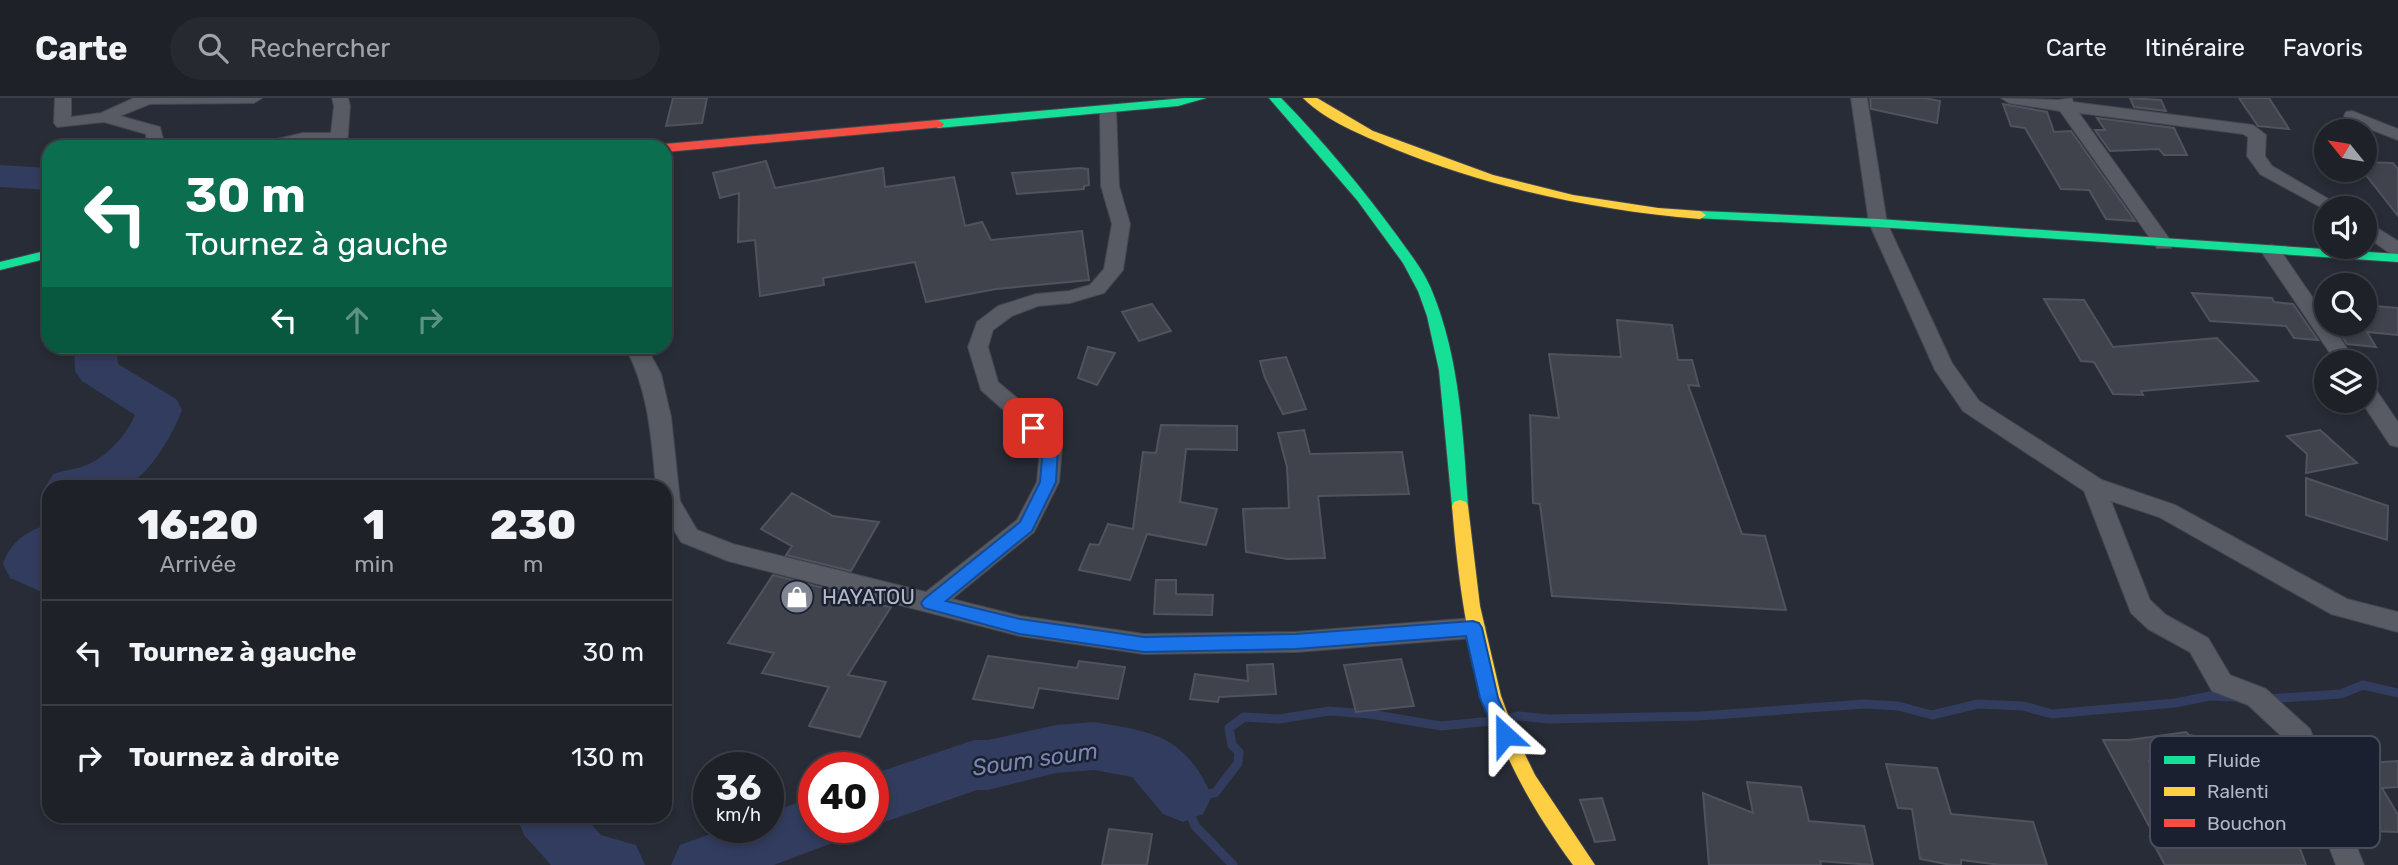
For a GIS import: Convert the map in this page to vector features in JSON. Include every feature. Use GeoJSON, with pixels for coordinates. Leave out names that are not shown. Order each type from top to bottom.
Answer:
{"type":"FeatureCollection","features":[{"type":"Feature","properties":{"kind":"street"},"geometry":{"type":"LineString","coordinates":[[63,98],[63,123],[105,117],[124,106],[149,99],[254,98]]}},
{"type":"Feature","properties":{"kind":"street"},"geometry":{"type":"LineString","coordinates":[[338,140],[342,106],[340,98]]}},
{"type":"Feature","properties":{"kind":"street"},"geometry":{"type":"LineString","coordinates":[[672,147],[1108,110],[1178,103],[1200,98]]}},
{"type":"Feature","properties":{"kind":"street"},"geometry":{"type":"LineString","coordinates":[[1275,98],[1320,143],[1368,204],[1417,276],[1441,344],[1454,439],[1473,628],[1489,698],[1513,754],[1555,831],[1585,865]]}},
{"type":"Feature","properties":{"kind":"street"},"geometry":{"type":"LineString","coordinates":[[1309,98],[1366,133],[1442,162],[1572,200],[1685,214],[1878,223],[2398,258]]}},
{"type":"Feature","properties":{"kind":"street"},"geometry":{"type":"LineString","coordinates":[[1859,98],[1878,223],[1942,365],[1971,406],[2094,486],[2167,511],[2340,607],[2398,622]]}},
{"type":"Feature","properties":{"kind":"street"},"geometry":{"type":"LineString","coordinates":[[2009,98],[2066,101],[2125,115],[2247,129],[2257,135],[2256,156],[2266,170],[2314,196]]}},
{"type":"Feature","properties":{"kind":"street"},"geometry":{"type":"LineString","coordinates":[[2066,101],[2164,244]]}},
{"type":"Feature","properties":{"kind":"street"},"geometry":{"type":"LineString","coordinates":[[930,603],[1026,526],[1048,482],[1051,447],[1016,409],[988,385],[978,347],[984,327],[1005,311],[1036,300],[1070,298],[1097,289],[1113,270],[1121,224],[1111,186],[1108,110]]}},
{"type":"Feature","properties":{"kind":"street"},"geometry":{"type":"LineString","coordinates":[[2352,116],[2398,135]]}},
{"type":"Feature","properties":{"kind":"street"},"geometry":{"type":"LineString","coordinates":[[105,117],[155,131],[156,140]]}},
{"type":"Feature","properties":{"kind":"street"},"geometry":{"type":"LineString","coordinates":[[295,140],[317,140]]}},
{"type":"Feature","properties":{"kind":"street"},"geometry":{"type":"LineString","coordinates":[[2377,235],[2398,250]]}},
{"type":"Feature","properties":{"kind":"street"},"geometry":{"type":"LineString","coordinates":[[2271,251],[2338,350]]}},
{"type":"Feature","properties":{"kind":"street"},"geometry":{"type":"LineString","coordinates":[[0,267],[42,256]]}},
{"type":"Feature","properties":{"kind":"street"},"geometry":{"type":"LineString","coordinates":[[639,354],[650,374],[660,417],[667,480]]}},
{"type":"Feature","properties":{"kind":"street"},"geometry":{"type":"LineString","coordinates":[[2377,408],[2398,439]]}},
{"type":"Feature","properties":{"kind":"street"},"geometry":{"type":"LineString","coordinates":[[2094,486],[2140,606],[2157,622],[2199,645],[2221,683],[2257,697],[2300,736]]}},
{"type":"Feature","properties":{"kind":"street"},"geometry":{"type":"LineString","coordinates":[[672,507],[689,536],[728,552],[1020,626],[1144,644],[1296,642],[1473,628]]}},
{"type":"Feature","properties":{"kind":"street"},"geometry":{"type":"LineString","coordinates":[[2343,848],[2350,865]]}},
{"type":"Feature","properties":{"kind":"building"},"geometry":{"type":"Polygon","coordinates":[[[673,98],[707,98],[702,123],[666,126],[673,98]]]}},
{"type":"Feature","properties":{"kind":"building"},"geometry":{"type":"Polygon","coordinates":[[[1870,98],[1925,98],[1940,101],[1937,123],[1871,109],[1870,98]]]}},
{"type":"Feature","properties":{"kind":"building"},"geometry":{"type":"Polygon","coordinates":[[[2130,98],[2161,100],[2166,111],[2134,107],[2130,98]]]}},
{"type":"Feature","properties":{"kind":"building"},"geometry":{"type":"Polygon","coordinates":[[[2239,98],[2269,98],[2289,129],[2258,126],[2239,98]]]}},
{"type":"Feature","properties":{"kind":"building"},"geometry":{"type":"Polygon","coordinates":[[[2003,104],[2047,112],[2054,132],[2071,131],[2135,221],[2106,219],[2089,190],[2061,189],[2025,128],[2011,126],[2003,104]]]}},
{"type":"Feature","properties":{"kind":"building"},"geometry":{"type":"Polygon","coordinates":[[[2097,118],[2174,128],[2187,155],[2164,155],[2159,149],[2110,151],[2095,130],[2105,130],[2097,118]]]}},
{"type":"Feature","properties":{"kind":"building"},"geometry":{"type":"Polygon","coordinates":[[[766,161],[775,188],[883,168],[885,187],[954,177],[965,226],[982,222],[991,240],[1082,231],[1089,280],[996,289],[926,302],[915,262],[823,278],[824,285],[760,296],[755,240],[738,242],[739,193],[720,198],[713,173],[766,161]]]}},
{"type":"Feature","properties":{"kind":"building"},"geometry":{"type":"Polygon","coordinates":[[[2377,162],[2393,163],[2398,169],[2398,216],[2371,182],[2377,182],[2377,162]]]}},
{"type":"Feature","properties":{"kind":"building"},"geometry":{"type":"Polygon","coordinates":[[[1088,169],[1089,185],[1084,186],[1084,189],[1017,194],[1012,173],[1088,169]]]}},
{"type":"Feature","properties":{"kind":"building"},"geometry":{"type":"Polygon","coordinates":[[[2192,293],[2272,298],[2274,302],[2293,304],[2318,340],[2294,338],[2286,326],[2210,321],[2192,293]]]}},
{"type":"Feature","properties":{"kind":"building"},"geometry":{"type":"Polygon","coordinates":[[[2044,299],[2084,300],[2113,347],[2217,338],[2258,381],[2141,391],[2143,395],[2113,394],[2094,362],[2081,361],[2044,299]]]}},
{"type":"Feature","properties":{"kind":"building"},"geometry":{"type":"Polygon","coordinates":[[[1152,304],[1171,331],[1139,341],[1122,312],[1152,304]]]}},
{"type":"Feature","properties":{"kind":"building"},"geometry":{"type":"Polygon","coordinates":[[[2377,306],[2398,308],[2398,335],[2377,333],[2377,306]]]}},
{"type":"Feature","properties":{"kind":"building"},"geometry":{"type":"Polygon","coordinates":[[[1617,320],[1672,325],[1678,360],[1692,360],[1699,386],[1688,385],[1742,534],[1765,536],[1786,610],[1552,596],[1540,504],[1533,503],[1530,415],[1559,418],[1549,354],[1621,357],[1617,320]]]}},
{"type":"Feature","properties":{"kind":"building"},"geometry":{"type":"Polygon","coordinates":[[[2342,336],[2369,336],[2376,347],[2347,344],[2342,336]]]}},
{"type":"Feature","properties":{"kind":"building"},"geometry":{"type":"Polygon","coordinates":[[[1088,347],[1115,353],[1097,385],[1078,378],[1088,347]]]}},
{"type":"Feature","properties":{"kind":"building"},"geometry":{"type":"Polygon","coordinates":[[[1286,357],[1306,409],[1283,414],[1265,378],[1260,361],[1286,357]]]}},
{"type":"Feature","properties":{"kind":"building"},"geometry":{"type":"Polygon","coordinates":[[[1161,425],[1237,426],[1237,450],[1186,449],[1180,502],[1217,509],[1206,545],[1147,534],[1130,580],[1079,570],[1090,544],[1099,545],[1108,524],[1133,529],[1143,452],[1156,453],[1161,425]]]}},
{"type":"Feature","properties":{"kind":"building"},"geometry":{"type":"Polygon","coordinates":[[[1304,430],[1310,454],[1402,452],[1409,494],[1318,496],[1325,558],[1287,559],[1246,552],[1243,509],[1289,508],[1287,467],[1278,433],[1304,430]]]}},
{"type":"Feature","properties":{"kind":"building"},"geometry":{"type":"Polygon","coordinates":[[[2320,430],[2357,463],[2306,473],[2307,454],[2287,436],[2320,430]]]}},
{"type":"Feature","properties":{"kind":"building"},"geometry":{"type":"Polygon","coordinates":[[[2306,478],[2388,506],[2387,540],[2306,515],[2306,478]]]}},
{"type":"Feature","properties":{"kind":"building"},"geometry":{"type":"Polygon","coordinates":[[[792,493],[833,516],[879,522],[851,571],[786,555],[792,546],[761,529],[792,493]]]}},
{"type":"Feature","properties":{"kind":"building"},"geometry":{"type":"Polygon","coordinates":[[[773,575],[839,592],[835,598],[891,607],[848,675],[886,682],[860,737],[809,726],[829,687],[762,673],[774,653],[728,643],[773,575]]]}},
{"type":"Feature","properties":{"kind":"building"},"geometry":{"type":"Polygon","coordinates":[[[1156,580],[1176,580],[1176,594],[1213,595],[1212,615],[1154,614],[1156,580]]]}},
{"type":"Feature","properties":{"kind":"building"},"geometry":{"type":"Polygon","coordinates":[[[988,656],[1077,668],[1079,661],[1125,667],[1118,699],[1039,688],[1033,708],[973,699],[988,656]]]}},
{"type":"Feature","properties":{"kind":"building"},"geometry":{"type":"Polygon","coordinates":[[[1401,659],[1414,706],[1356,712],[1344,665],[1401,659]]]}},
{"type":"Feature","properties":{"kind":"building"},"geometry":{"type":"Polygon","coordinates":[[[1273,664],[1276,694],[1219,697],[1218,702],[1190,699],[1195,674],[1248,681],[1247,665],[1273,664]]]}},
{"type":"Feature","properties":{"kind":"building"},"geometry":{"type":"Polygon","coordinates":[[[2186,732],[2194,736],[2158,736],[2186,732]]]}},
{"type":"Feature","properties":{"kind":"building"},"geometry":{"type":"Polygon","coordinates":[[[2150,737],[2150,828],[2103,740],[2150,737]]]}},
{"type":"Feature","properties":{"kind":"building"},"geometry":{"type":"Polygon","coordinates":[[[2398,761],[2398,787],[2382,788],[2398,815],[2398,832],[2380,831],[2380,762],[2398,761]]]}},
{"type":"Feature","properties":{"kind":"building"},"geometry":{"type":"Polygon","coordinates":[[[1886,764],[1937,768],[1951,814],[2033,822],[2047,865],[2001,865],[1961,860],[1961,865],[1951,865],[1920,859],[1912,809],[1898,808],[1886,764]]]}},
{"type":"Feature","properties":{"kind":"building"},"geometry":{"type":"Polygon","coordinates":[[[1747,782],[1801,787],[1809,821],[1864,826],[1873,865],[1820,861],[1821,865],[1709,865],[1703,793],[1753,813],[1747,782]]]}},
{"type":"Feature","properties":{"kind":"building"},"geometry":{"type":"Polygon","coordinates":[[[1602,798],[1615,840],[1595,842],[1580,800],[1602,798]]]}},
{"type":"Feature","properties":{"kind":"building"},"geometry":{"type":"Polygon","coordinates":[[[1109,829],[1152,834],[1147,865],[1102,865],[1109,829]]]}},
{"type":"Feature","properties":{"kind":"building"},"geometry":{"type":"Polygon","coordinates":[[[2156,848],[2300,848],[2306,865],[2165,865],[2156,848]]]}},
{"type":"Feature","properties":{"kind":"waterway","name":"Soum soum"},"geometry":{"type":"LineString","coordinates":[[0,176],[42,179]]}},
{"type":"Feature","properties":{"kind":"waterway","name":"Soum soum"},"geometry":{"type":"LineString","coordinates":[[96,354],[97,371],[160,410],[143,441],[126,461],[107,476],[97,480]]}},
{"type":"Feature","properties":{"kind":"waterway","name":"Soum soum"},"geometry":{"type":"LineString","coordinates":[[42,549],[30,558],[28,564],[42,571]]}},
{"type":"Feature","properties":{"kind":"waterway"},"geometry":{"type":"LineString","coordinates":[[2267,699],[2341,694],[2363,685],[2398,693]]}},
{"type":"Feature","properties":{"kind":"waterway"},"geometry":{"type":"LineString","coordinates":[[1505,719],[1519,716],[1549,719],[1700,716],[1864,704],[1898,706],[1932,715],[1978,704],[2023,706],[2052,714],[2175,703],[2210,696],[2234,697]]}},
{"type":"Feature","properties":{"kind":"waterway"},"geometry":{"type":"LineString","coordinates":[[1233,865],[1195,826],[1183,796],[1215,793],[1238,763],[1239,752],[1232,745],[1229,728],[1244,717],[1279,719],[1329,711],[1370,714],[1441,726],[1492,721]]}},
{"type":"Feature","properties":{"kind":"waterway","name":"Soum soum"},"geometry":{"type":"LineString","coordinates":[[889,795],[941,779],[974,765],[988,765],[1056,749],[1094,746],[1143,755],[1157,763],[1183,796]]}},
{"type":"Feature","properties":{"kind":"waterway","name":"Soum soum"},"geometry":{"type":"LineString","coordinates":[[551,823],[582,856],[615,865]]}},
{"type":"Feature","properties":{"kind":"waterway","name":"Soum soum"},"geometry":{"type":"LineString","coordinates":[[701,865],[798,829]]}},
{"type":"Feature","properties":{"kind":"traffic: fast"},"geometry":{"type":"LineString","coordinates":[[938,124],[1178,103],[1200,98]]}},
{"type":"Feature","properties":{"kind":"traffic: fast"},"geometry":{"type":"LineString","coordinates":[[1275,98],[1362,198],[1408,261],[1425,291],[1447,370],[1460,506]]}},
{"type":"Feature","properties":{"kind":"traffic: fast"},"geometry":{"type":"LineString","coordinates":[[1700,215],[1878,223],[2398,258]]}},
{"type":"Feature","properties":{"kind":"traffic: fast"},"geometry":{"type":"LineString","coordinates":[[0,266],[42,256]]}},
{"type":"Feature","properties":{"kind":"traffic: slow"},"geometry":{"type":"LineString","coordinates":[[1309,98],[1369,134],[1489,177],[1531,189],[1615,206],[1700,215]]}},
{"type":"Feature","properties":{"kind":"traffic: slow"},"geometry":{"type":"LineString","coordinates":[[1460,506],[1471,606],[1492,696],[1507,739],[1528,781],[1553,823],[1585,865]]}},
{"type":"Feature","properties":{"kind":"traffic: jam"},"geometry":{"type":"LineString","coordinates":[[672,147],[938,124]]}},
{"type":"Feature","properties":{"kind":"place","name":"HAYATOU"},"geometry":{"type":"Point","coordinates":[797,597]}},
{"type":"Feature","properties":{"kind":"route"},"geometry":{"type":"LineString","coordinates":[[1033,428],[1051,447],[1048,482],[1026,526],[930,603],[1020,626],[1144,644],[1296,642],[1473,628],[1489,698],[1505,735]]}}]}
